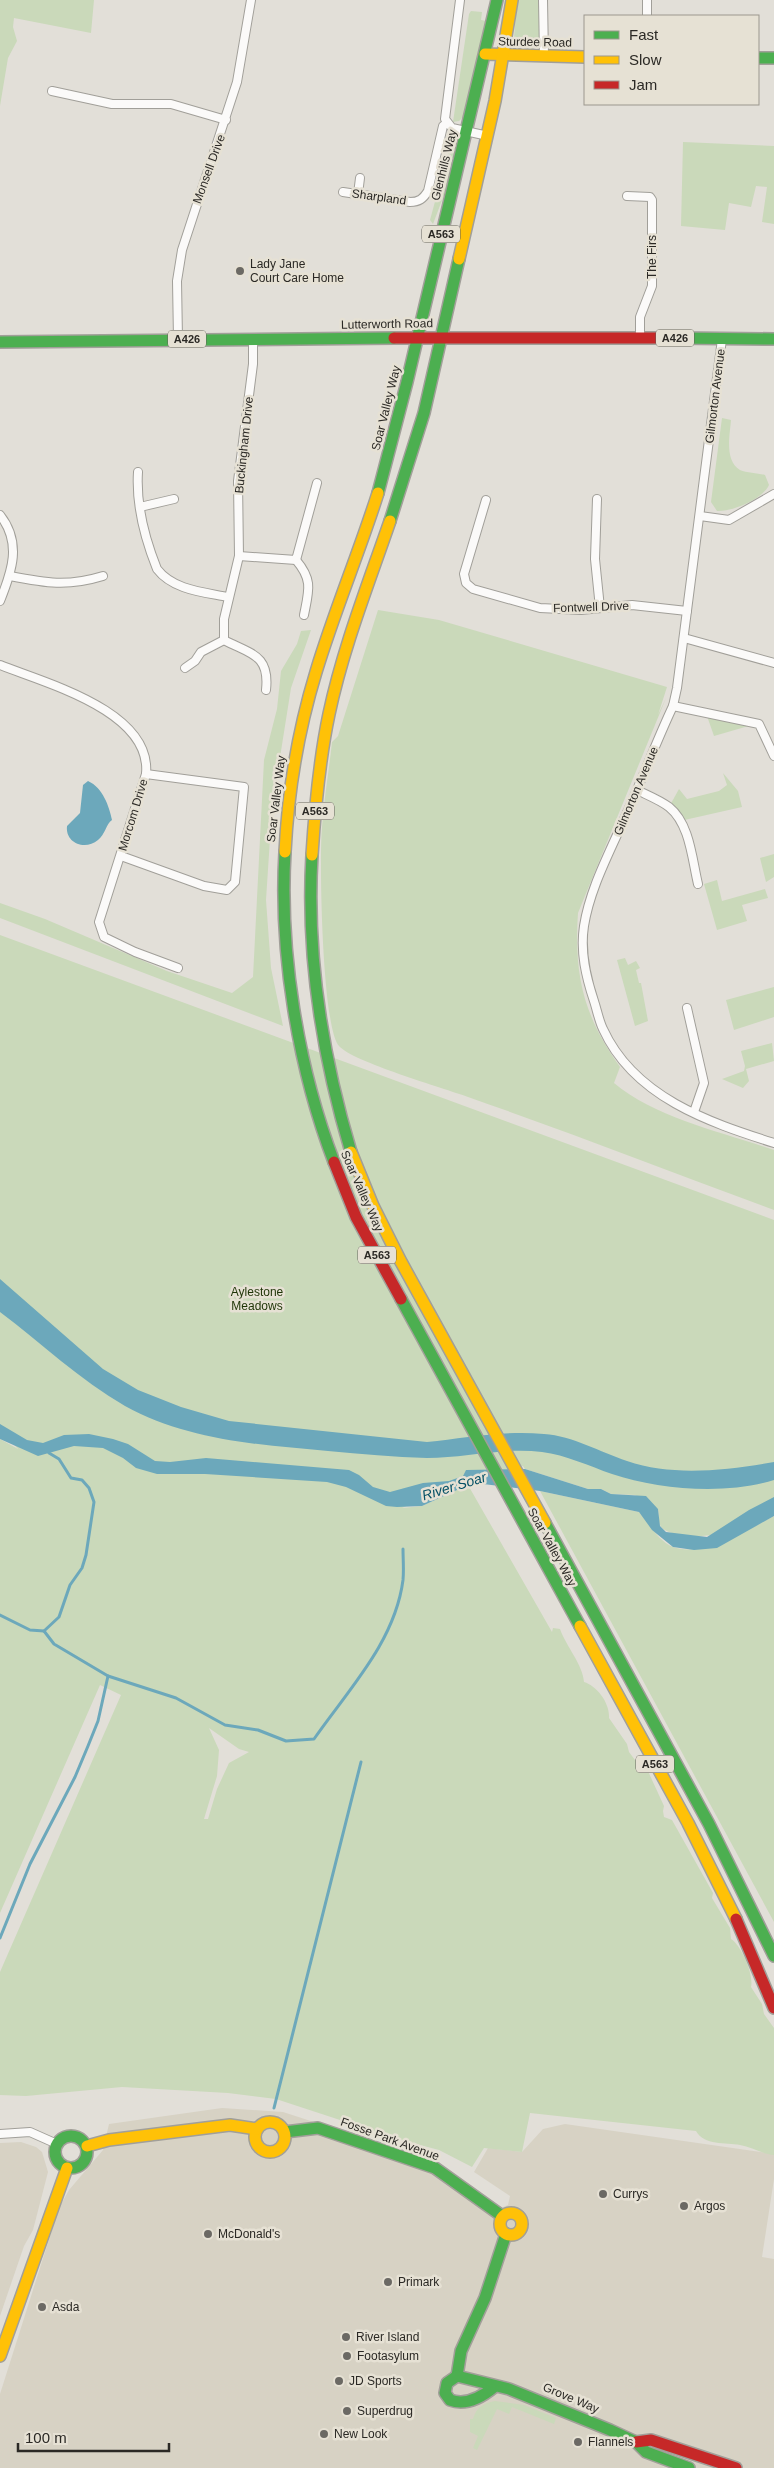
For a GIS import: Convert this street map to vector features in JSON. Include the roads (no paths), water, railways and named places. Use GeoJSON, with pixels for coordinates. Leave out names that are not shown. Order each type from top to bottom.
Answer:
{"type":"FeatureCollection","features":[{"type":"Feature","properties":{"kind":"main road","name":"Glenhills Way"},"geometry":{"type":"LineString","coordinates":[[417,337],[496,0]]}},
{"type":"Feature","properties":{"kind":"main road","name":"A563"},"geometry":{"type":"LineString","coordinates":[[442,337],[488,136],[504,55],[512,0]]}},
{"type":"Feature","properties":{"kind":"main road","name":"Sturdee Road"},"geometry":{"type":"LineString","coordinates":[[484,54],[584,57]]}},
{"type":"Feature","properties":{"kind":"main road"},"geometry":{"type":"LineString","coordinates":[[759,58],[774,58]]}},
{"type":"Feature","properties":{"kind":"main road","name":"Lutterworth Road"},"geometry":{"type":"LineString","coordinates":[[0,342],[417,337],[774,340]]}},
{"type":"Feature","properties":{"kind":"main road","name":"Soar Valley Way"},"geometry":{"type":"LineString","coordinates":[[417,337],[381,482],[317,667],[293,765],[284,854],[288,943],[296,1016],[308,1075],[328,1148],[356,1217],[471,1424],[524,1526],[692,1831],[746,1939],[774,2008]]}},
{"type":"Feature","properties":{"kind":"main road","name":"Soar Valley Way"},"geometry":{"type":"LineString","coordinates":[[442,337],[415,446],[348,640],[326,726],[315,813],[310,895],[314,984],[330,1076],[348,1141],[372,1204],[412,1284],[487,1416],[542,1520],[727,1856],[774,1956]]}},
{"type":"Feature","properties":{"kind":"main road"},"geometry":{"type":"LineString","coordinates":[[87,2146],[109,2140],[230,2124],[257,2129],[270,2121],[279,2124],[285,2132],[283,2146],[276,2151],[267,2152],[256,2143],[257,2129]]}},
{"type":"Feature","properties":{"kind":"main road","name":"Fosse Park Avenue"},"geometry":{"type":"LineString","coordinates":[[285,2132],[318,2128],[436,2168],[502,2216]]}},
{"type":"Feature","properties":{"kind":"main road"},"geometry":{"type":"LineString","coordinates":[[70,2135],[80,2138],[87,2146],[88,2151],[85,2161],[77,2167],[67,2168],[56,2158],[57,2144],[64,2137],[70,2135]]}},
{"type":"Feature","properties":{"kind":"main road"},"geometry":{"type":"LineString","coordinates":[[0,2356],[67,2168]]}},
{"type":"Feature","properties":{"kind":"main road"},"geometry":{"type":"LineString","coordinates":[[514,2212],[520,2216],[522,2229],[517,2234],[506,2234],[500,2226],[502,2216],[514,2212]]}},
{"type":"Feature","properties":{"kind":"main road"},"geometry":{"type":"LineString","coordinates":[[494,2388],[487,2394],[465,2402],[454,2403],[447,2397],[445,2388],[449,2380],[458,2376],[461,2350],[486,2298],[506,2234]]}},
{"type":"Feature","properties":{"kind":"main road","name":"Grove Way"},"geometry":{"type":"LineString","coordinates":[[458,2376],[494,2388],[509,2389],[536,2398],[636,2442],[646,2452],[689,2468]]}},
{"type":"Feature","properties":{"kind":"main road","name":"Grove Way"},"geometry":{"type":"LineString","coordinates":[[636,2442],[651,2440],[736,2468]]}},
{"type":"Feature","properties":{"kind":"street","name":"Monsell Drive"},"geometry":{"type":"LineString","coordinates":[[178,339],[177,281],[182,250],[237,82],[252,0]]}},
{"type":"Feature","properties":{"kind":"street","name":"Sharpland"},"geometry":{"type":"LineString","coordinates":[[343,192],[410,202],[418,202],[424,198],[428,191],[442,126],[447,123],[445,115],[456,49],[460,0]]}},
{"type":"Feature","properties":{"kind":"street"},"geometry":{"type":"LineString","coordinates":[[543,0],[544,56]]}},
{"type":"Feature","properties":{"kind":"street"},"geometry":{"type":"LineString","coordinates":[[647,0],[647,15]]}},
{"type":"Feature","properties":{"kind":"street"},"geometry":{"type":"LineString","coordinates":[[52,91],[112,104],[171,104],[226,120]]}},
{"type":"Feature","properties":{"kind":"street"},"geometry":{"type":"LineString","coordinates":[[447,123],[452,128],[488,136]]}},
{"type":"Feature","properties":{"kind":"street"},"geometry":{"type":"LineString","coordinates":[[358,194],[360,178]]}},
{"type":"Feature","properties":{"kind":"street","name":"The Firs"},"geometry":{"type":"LineString","coordinates":[[627,196],[650,196],[652,200],[652,286],[640,317],[640,338]]}},
{"type":"Feature","properties":{"kind":"street","name":"Buckingham Drive"},"geometry":{"type":"LineString","coordinates":[[224,640],[224,619],[239,556],[238,481],[253,364],[254,339]]}},
{"type":"Feature","properties":{"kind":"street","name":"Gilmorton Avenue"},"geometry":{"type":"LineString","coordinates":[[722,339],[684,638],[673,706],[596,883],[583,936],[586,976],[602,1029],[629,1069],[659,1095],[742,1133],[774,1142]]}},
{"type":"Feature","properties":{"kind":"street"},"geometry":{"type":"LineString","coordinates":[[138,472],[137,489],[140,508],[153,559],[162,576],[188,589],[228,597]]}},
{"type":"Feature","properties":{"kind":"street"},"geometry":{"type":"LineString","coordinates":[[304,615],[309,590],[308,577],[296,560],[316,483]]}},
{"type":"Feature","properties":{"kind":"street"},"geometry":{"type":"LineString","coordinates":[[700,516],[729,520],[774,494]]}},
{"type":"Feature","properties":{"kind":"street"},"geometry":{"type":"LineString","coordinates":[[140,508],[174,499]]}},
{"type":"Feature","properties":{"kind":"street"},"geometry":{"type":"LineString","coordinates":[[597,499],[595,559],[600,608]]}},
{"type":"Feature","properties":{"kind":"street","name":"Fontwell Drive"},"geometry":{"type":"LineString","coordinates":[[486,500],[464,574],[466,584],[479,592],[540,608],[563,610],[632,606],[687,611]]}},
{"type":"Feature","properties":{"kind":"street"},"geometry":{"type":"LineString","coordinates":[[0,515],[10,531],[13,541],[13,564],[0,601]]}},
{"type":"Feature","properties":{"kind":"street"},"geometry":{"type":"LineString","coordinates":[[239,556],[296,560]]}},
{"type":"Feature","properties":{"kind":"street"},"geometry":{"type":"LineString","coordinates":[[10,576],[62,585],[103,576]]}},
{"type":"Feature","properties":{"kind":"street"},"geometry":{"type":"LineString","coordinates":[[684,638],[774,664]]}},
{"type":"Feature","properties":{"kind":"street"},"geometry":{"type":"LineString","coordinates":[[184,668],[195,661],[201,652],[224,640],[257,656],[265,666],[268,677],[266,690]]}},
{"type":"Feature","properties":{"kind":"street","name":"Morcom Drive"},"geometry":{"type":"LineString","coordinates":[[0,665],[45,680],[99,706],[129,730],[142,745],[147,766],[146,774],[99,922],[104,937],[135,952],[178,968]]}},
{"type":"Feature","properties":{"kind":"street"},"geometry":{"type":"LineString","coordinates":[[673,706],[758,724],[774,756]]}},
{"type":"Feature","properties":{"kind":"street"},"geometry":{"type":"LineString","coordinates":[[121,856],[204,886],[227,890],[236,882],[244,787],[146,774]]}},
{"type":"Feature","properties":{"kind":"street"},"geometry":{"type":"LineString","coordinates":[[637,790],[669,807],[680,822],[685,830],[698,884]]}},
{"type":"Feature","properties":{"kind":"street"},"geometry":{"type":"LineString","coordinates":[[687,1008],[704,1083],[694,1112]]}},
{"type":"Feature","properties":{"kind":"street"},"geometry":{"type":"LineString","coordinates":[[0,2134],[30,2132],[57,2144]]}},
{"type":"Feature","properties":{"kind":"water"},"geometry":{"type":"Polygon","coordinates":[[[88,781],[98,788],[107,803],[112,820],[98,840],[82,845],[77,844],[69,837],[67,826],[80,813],[83,785],[88,781]]]}},
{"type":"Feature","properties":{"kind":"water"},"geometry":{"type":"Polygon","coordinates":[[[0,1279],[103,1369],[138,1390],[181,1407],[229,1421],[427,1442],[500,1434],[529,1433],[555,1435],[627,1461],[663,1469],[719,1469],[774,1462],[774,1480],[735,1488],[693,1489],[651,1484],[612,1474],[569,1458],[542,1452],[513,1451],[441,1458],[402,1457],[276,1446],[198,1434],[173,1427],[125,1406],[76,1373],[0,1312],[0,1279]]]}},
{"type":"Feature","properties":{"kind":"water","name":"River Soar"},"geometry":{"type":"Polygon","coordinates":[[[0,1424],[27,1440],[43,1443],[64,1435],[89,1434],[113,1439],[128,1444],[155,1461],[170,1462],[206,1458],[349,1470],[359,1475],[373,1487],[390,1492],[423,1483],[449,1481],[463,1476],[466,1470],[525,1469],[588,1489],[601,1489],[611,1494],[646,1496],[658,1509],[660,1526],[666,1532],[707,1537],[749,1510],[774,1497],[774,1516],[717,1548],[694,1550],[673,1547],[652,1530],[639,1512],[540,1491],[483,1484],[468,1485],[422,1506],[386,1506],[346,1487],[327,1482],[205,1474],[157,1474],[136,1468],[123,1458],[103,1448],[74,1446],[38,1456],[0,1439],[0,1424]]]}},
{"type":"Feature","properties":{"kind":"waterway"},"geometry":{"type":"LineString","coordinates":[[0,1938],[30,1864],[75,1777],[88,1746],[98,1721],[108,1676],[54,1644],[44,1631],[59,1617],[70,1585],[82,1568],[86,1555],[94,1502],[89,1488],[82,1480],[71,1478],[59,1459],[49,1453]]}},
{"type":"Feature","properties":{"kind":"waterway"},"geometry":{"type":"LineString","coordinates":[[108,1676],[176,1698],[225,1725],[258,1730],[286,1741],[314,1739],[355,1684],[380,1645],[390,1624],[398,1603],[403,1580],[403,1549]]}},
{"type":"Feature","properties":{"kind":"waterway"},"geometry":{"type":"LineString","coordinates":[[0,1615],[30,1630],[44,1631]]}},
{"type":"Feature","properties":{"kind":"waterway"},"geometry":{"type":"LineString","coordinates":[[274,2108],[361,1762]]}},
{"type":"Feature","properties":{"kind":"place","name":"Lady Jane Court Care Home"},"geometry":{"type":"Point","coordinates":[240,271]}},
{"type":"Feature","properties":{"kind":"place","name":"Currys"},"geometry":{"type":"Point","coordinates":[603,2194]}},
{"type":"Feature","properties":{"kind":"place","name":"Argos"},"geometry":{"type":"Point","coordinates":[684,2206]}},
{"type":"Feature","properties":{"kind":"place","name":"McDonald's"},"geometry":{"type":"Point","coordinates":[208,2234]}},
{"type":"Feature","properties":{"kind":"place","name":"Primark"},"geometry":{"type":"Point","coordinates":[388,2282]}},
{"type":"Feature","properties":{"kind":"place","name":"Asda"},"geometry":{"type":"Point","coordinates":[42,2307]}},
{"type":"Feature","properties":{"kind":"place","name":"River Island"},"geometry":{"type":"Point","coordinates":[346,2337]}},
{"type":"Feature","properties":{"kind":"place","name":"Footasylum"},"geometry":{"type":"Point","coordinates":[347,2356]}},
{"type":"Feature","properties":{"kind":"place","name":"JD Sports"},"geometry":{"type":"Point","coordinates":[339,2381]}},
{"type":"Feature","properties":{"kind":"place","name":"Superdrug"},"geometry":{"type":"Point","coordinates":[347,2411]}},
{"type":"Feature","properties":{"kind":"place","name":"New Look"},"geometry":{"type":"Point","coordinates":[324,2434]}},
{"type":"Feature","properties":{"kind":"place","name":"Flannels"},"geometry":{"type":"Point","coordinates":[578,2442]}},
{"type":"Feature","properties":{"kind":"park label","name":"Aylestone Meadows"},"geometry":{"type":"Point","coordinates":[257,1299]}}]}
